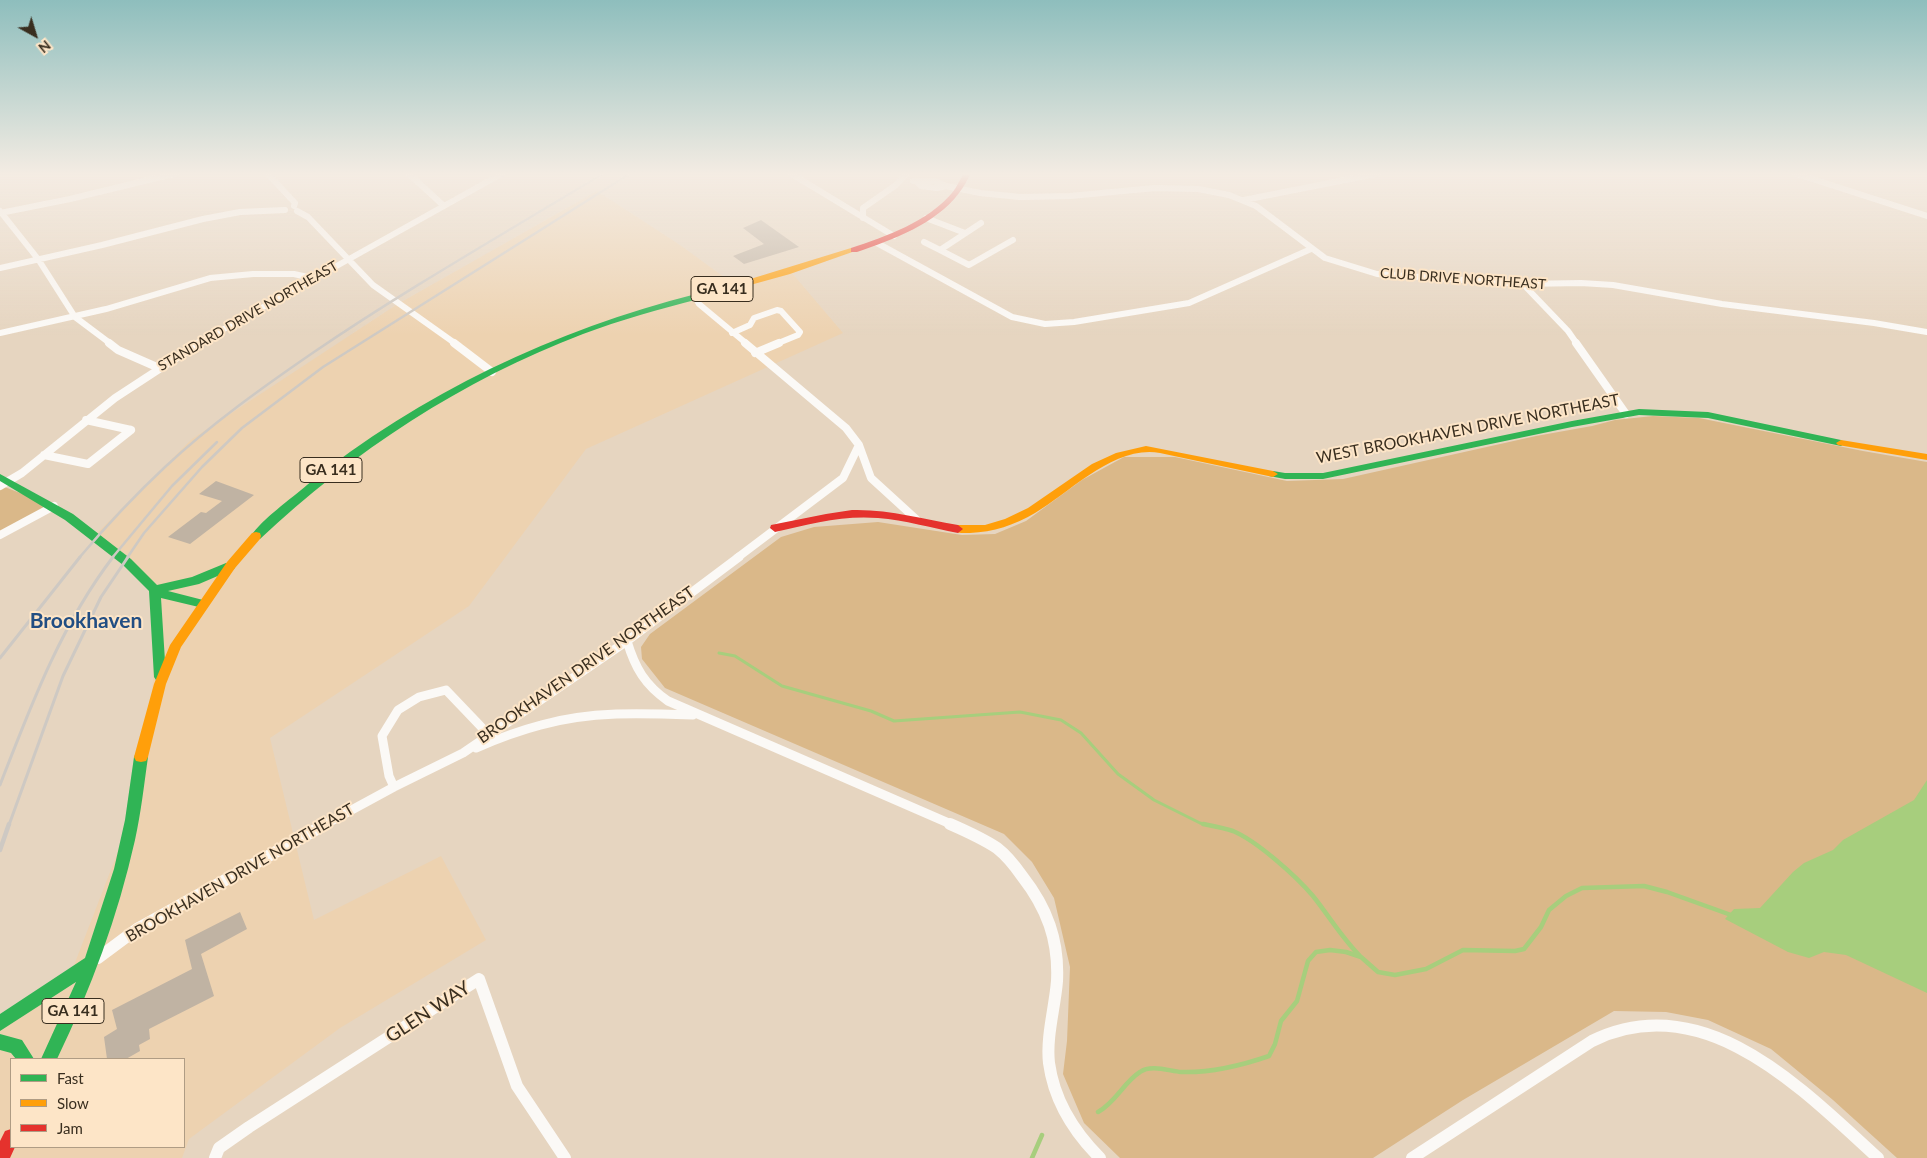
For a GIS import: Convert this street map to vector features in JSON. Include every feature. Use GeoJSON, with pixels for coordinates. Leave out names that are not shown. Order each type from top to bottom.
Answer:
{"type":"FeatureCollection","features":[{"type":"Feature","properties":{"kind":"main road","name":"GA 141"},"geometry":{"type":"LineString","coordinates":[[49,1058],[75,1007],[94,962],[113,899],[128,840],[142,744],[160,684],[176,645],[231,565],[260,531],[306,489],[347,459],[409,419],[492,372],[538,350],[585,331],[653,308],[786,272],[877,243],[910,227]]}},
{"type":"Feature","properties":{"kind":"main road","name":"WEST BROOKHAVEN DRIVE NORTHEAST"},"geometry":{"type":"LineString","coordinates":[[775,528],[824,518],[876,514],[965,529],[987,530],[1005,525],[1022,517],[1088,470],[1120,455],[1148,449],[1285,476],[1315,477],[1626,414],[1654,412],[1708,415],[1877,450],[1927,458]]}},
{"type":"Feature","properties":{"kind":"main road"},"geometry":{"type":"LineString","coordinates":[[2,482],[54,506],[127,562],[155,590],[169,597],[203,604]]}},
{"type":"Feature","properties":{"kind":"main road"},"geometry":{"type":"LineString","coordinates":[[155,590],[195,581],[231,565]]}},
{"type":"Feature","properties":{"kind":"main road"},"geometry":{"type":"LineString","coordinates":[[155,590],[160,684]]}},
{"type":"Feature","properties":{"kind":"main road"},"geometry":{"type":"LineString","coordinates":[[0,1023],[94,962]]}},
{"type":"Feature","properties":{"kind":"main road"},"geometry":{"type":"LineString","coordinates":[[0,1042],[11,1043],[20,1048],[25,1058]]}},
{"type":"Feature","properties":{"kind":"main road"},"geometry":{"type":"LineString","coordinates":[[1,1158],[10,1139]]}},
{"type":"Feature","properties":{"kind":"street"},"geometry":{"type":"LineString","coordinates":[[12,227],[38,259],[75,317],[118,350],[159,368]]}},
{"type":"Feature","properties":{"kind":"street"},"geometry":{"type":"LineString","coordinates":[[0,268],[172,227]]}},
{"type":"Feature","properties":{"kind":"street"},"geometry":{"type":"LineString","coordinates":[[317,227],[347,260],[383,292],[420,317],[492,372]]}},
{"type":"Feature","properties":{"kind":"street","name":"STANDARD DRIVE NORTHEAST"},"geometry":{"type":"LineString","coordinates":[[2,482],[22,473],[86,420],[159,368],[310,275],[347,260],[406,227]]}},
{"type":"Feature","properties":{"kind":"street"},"geometry":{"type":"LineString","coordinates":[[879,227],[894,236]]}},
{"type":"Feature","properties":{"kind":"street"},"geometry":{"type":"LineString","coordinates":[[948,227],[965,233]]}},
{"type":"Feature","properties":{"kind":"street"},"geometry":{"type":"LineString","coordinates":[[940,250],[975,227]]}},
{"type":"Feature","properties":{"kind":"street","name":"CLUB DRIVE NORTHEAST"},"geometry":{"type":"LineString","coordinates":[[1285,227],[1311,249],[1341,264],[1377,274],[1523,284],[1581,283],[1613,285],[1730,305],[1869,322],[1927,332]]}},
{"type":"Feature","properties":{"kind":"street"},"geometry":{"type":"LineString","coordinates":[[924,242],[969,265],[1013,240]]}},
{"type":"Feature","properties":{"kind":"street"},"geometry":{"type":"LineString","coordinates":[[877,243],[1012,317],[1045,324],[1074,322],[1189,302],[1311,249]]}},
{"type":"Feature","properties":{"kind":"street"},"geometry":{"type":"LineString","coordinates":[[318,269],[336,265]]}},
{"type":"Feature","properties":{"kind":"street"},"geometry":{"type":"LineString","coordinates":[[0,333],[75,317],[210,278],[232,274],[310,275]]}},
{"type":"Feature","properties":{"kind":"street"},"geometry":{"type":"LineString","coordinates":[[1523,284],[1568,332],[1626,414]]}},
{"type":"Feature","properties":{"kind":"street"},"geometry":{"type":"LineString","coordinates":[[695,297],[699,304],[756,354],[846,428],[859,445],[871,478],[918,520]]}},
{"type":"Feature","properties":{"kind":"street"},"geometry":{"type":"LineString","coordinates":[[732,333],[750,325],[754,318],[778,310],[800,332],[798,335],[756,354]]}},
{"type":"Feature","properties":{"kind":"street"},"geometry":{"type":"LineString","coordinates":[[44,455],[88,464],[131,430],[86,420]]}},
{"type":"Feature","properties":{"kind":"street","name":"BROOKHAVEN DRIVE NORTHEAST"},"geometry":{"type":"LineString","coordinates":[[94,962],[137,929],[394,787],[463,753],[627,640],[843,478],[859,445]]}},
{"type":"Feature","properties":{"kind":"street"},"geometry":{"type":"LineString","coordinates":[[0,535],[54,506]]}},
{"type":"Feature","properties":{"kind":"street"},"geometry":{"type":"LineString","coordinates":[[627,640],[634,667],[646,684],[668,701],[973,834],[997,849],[1017,869],[1049,920],[1058,950],[1053,1018],[1048,1048],[1053,1085],[1065,1112],[1074,1126],[1088,1146],[1100,1158]]}},
{"type":"Feature","properties":{"kind":"street"},"geometry":{"type":"LineString","coordinates":[[394,787],[389,776],[382,736],[398,710],[419,697],[446,690],[489,735]]}},
{"type":"Feature","properties":{"kind":"street"},"geometry":{"type":"LineString","coordinates":[[463,753],[523,730],[572,718],[655,713],[698,715]]}},
{"type":"Feature","properties":{"kind":"street","name":"GLEN WAY"},"geometry":{"type":"LineString","coordinates":[[215,1158],[219,1148],[249,1127],[479,979],[516,1086],[564,1158]]}},
{"type":"Feature","properties":{"kind":"street"},"geometry":{"type":"LineString","coordinates":[[1412,1158],[1578,1050],[1615,1031],[1649,1025],[1678,1026],[1718,1037],[1747,1050],[1772,1066],[1815,1101],[1878,1158]]}},
{"type":"Feature","properties":{"kind":"shaded area"},"geometry":{"type":"Polygon","coordinates":[[[533,227],[652,227],[735,285],[792,273],[843,333],[586,449],[469,606],[270,738],[314,920],[441,856],[486,940],[340,1028],[189,1139],[182,1158],[0,1158],[0,1015],[71,973],[139,797],[153,681],[154,596],[122,552],[93,537],[192,439],[396,305],[533,227]]]}},
{"type":"Feature","properties":{"kind":"shaded area"},"geometry":{"type":"Polygon","coordinates":[[[1653,416],[1699,418],[1927,462],[1927,1158],[1897,1158],[1833,1100],[1771,1049],[1708,1020],[1666,1012],[1614,1011],[1463,1100],[1373,1158],[1120,1158],[1084,1123],[1063,1074],[1067,1041],[1070,967],[1054,898],[1032,862],[1004,834],[665,688],[642,659],[641,647],[650,634],[781,537],[814,527],[878,522],[962,535],[995,534],[1026,521],[1082,480],[1124,457],[1175,457],[1287,481],[1343,479],[1536,436],[1615,420],[1653,416]]]}},
{"type":"Feature","properties":{"kind":"shaded area"},"geometry":{"type":"Polygon","coordinates":[[[2,486],[54,506],[0,534],[0,487],[2,486]]]}},
{"type":"Feature","properties":{"kind":"shaded area"},"geometry":{"type":"Polygon","coordinates":[[[1927,780],[1927,993],[1846,955],[1824,952],[1809,958],[1788,952],[1725,919],[1734,909],[1760,908],[1793,872],[1804,863],[1833,850],[1843,840],[1914,800],[1927,780]]]}},
{"type":"Feature","properties":{"kind":"building"},"geometry":{"type":"Polygon","coordinates":[[[771,227],[799,247],[744,264],[733,256],[764,244],[743,228],[771,227]]]}},
{"type":"Feature","properties":{"kind":"building"},"geometry":{"type":"Polygon","coordinates":[[[216,481],[254,495],[190,544],[168,537],[201,512],[206,513],[222,501],[199,494],[216,481]]]}},
{"type":"Feature","properties":{"kind":"building"},"geometry":{"type":"Polygon","coordinates":[[[240,912],[247,929],[201,954],[214,996],[149,1029],[150,1039],[139,1045],[140,1051],[128,1058],[107,1058],[104,1037],[117,1029],[112,1010],[192,969],[185,940],[240,912]]]}},
{"type":"Feature","properties":{"kind":"waterway"},"geometry":{"type":"LineString","coordinates":[[719,653],[735,656],[782,686],[871,711],[894,721],[1020,712],[1061,720],[1081,733],[1118,774],[1154,800],[1200,823],[1208,825]]}},
{"type":"Feature","properties":{"kind":"waterway"},"geometry":{"type":"LineString","coordinates":[[1203,824],[1233,831],[1276,860],[1313,896],[1360,956]]}},
{"type":"Feature","properties":{"kind":"waterway"},"geometry":{"type":"LineString","coordinates":[[1098,1112],[1110,1103],[1134,1076],[1149,1068],[1181,1072],[1215,1070],[1269,1056],[1275,1044],[1281,1021],[1297,1001],[1308,961],[1316,952],[1330,950],[1346,952],[1361,957],[1378,972],[1395,975],[1426,969],[1463,950],[1515,951],[1524,949],[1541,927],[1549,910],[1566,896],[1582,888],[1644,886],[1667,892],[1731,915]]}},
{"type":"Feature","properties":{"kind":"waterway"},"geometry":{"type":"LineString","coordinates":[[1032,1158],[1042,1135]]}},
{"type":"Feature","properties":{"kind":"railway"},"geometry":{"type":"LineString","coordinates":[[79,558],[120,511],[165,467],[219,421],[257,392],[385,305],[514,227]]}},
{"type":"Feature","properties":{"kind":"railway"},"geometry":{"type":"LineString","coordinates":[[127,558],[144,533],[202,467],[242,428],[323,367],[545,227]]}},
{"type":"Feature","properties":{"kind":"railway"},"geometry":{"type":"LineString","coordinates":[[112,558],[172,486],[217,442]]}},
{"type":"Feature","properties":{"kind":"railway"},"geometry":{"type":"LineString","coordinates":[[0,658],[80,557]]}},
{"type":"Feature","properties":{"kind":"railway"},"geometry":{"type":"LineString","coordinates":[[0,785],[23,725],[49,666],[78,610],[94,583],[113,557]]}},
{"type":"Feature","properties":{"kind":"railway"},"geometry":{"type":"LineString","coordinates":[[9,825],[63,676],[101,597],[128,557]]}},
{"type":"Feature","properties":{"kind":"railway"},"geometry":{"type":"LineString","coordinates":[[0,850],[9,824]]}},
{"type":"Feature","properties":{"kind":"traffic: fast"},"geometry":{"type":"LineString","coordinates":[[256,536],[325,476],[362,449],[400,423],[480,378],[521,357],[563,339],[612,321],[696,297]]}},
{"type":"Feature","properties":{"kind":"traffic: fast"},"geometry":{"type":"LineString","coordinates":[[1273,474],[1285,476],[1323,476],[1572,424],[1639,412],[1708,415],[1841,443]]}},
{"type":"Feature","properties":{"kind":"traffic: fast"},"geometry":{"type":"LineString","coordinates":[[0,477],[69,517],[127,562],[155,590],[169,597],[203,604]]}},
{"type":"Feature","properties":{"kind":"traffic: fast"},"geometry":{"type":"LineString","coordinates":[[160,677],[155,590],[195,581],[230,566]]}},
{"type":"Feature","properties":{"kind":"traffic: fast"},"geometry":{"type":"LineString","coordinates":[[50,1058],[85,980],[105,925],[130,830],[141,757]]}},
{"type":"Feature","properties":{"kind":"traffic: fast"},"geometry":{"type":"LineString","coordinates":[[0,1023],[90,964]]}},
{"type":"Feature","properties":{"kind":"traffic: fast"},"geometry":{"type":"LineString","coordinates":[[0,1042],[16,1046],[25,1058]]}},
{"type":"Feature","properties":{"kind":"traffic: slow"},"geometry":{"type":"LineString","coordinates":[[696,297],[787,272],[854,250]]}},
{"type":"Feature","properties":{"kind":"traffic: slow"},"geometry":{"type":"LineString","coordinates":[[1841,443],[1927,457]]}},
{"type":"Feature","properties":{"kind":"traffic: slow"},"geometry":{"type":"LineString","coordinates":[[958,529],[985,529],[1009,522],[1031,510],[1095,467],[1119,455],[1146,449],[1160,450],[1273,474]]}},
{"type":"Feature","properties":{"kind":"traffic: slow"},"geometry":{"type":"LineString","coordinates":[[141,757],[160,684],[176,645],[231,565],[256,536]]}},
{"type":"Feature","properties":{"kind":"traffic: jam"},"geometry":{"type":"LineString","coordinates":[[854,250],[895,235],[911,227]]}},
{"type":"Feature","properties":{"kind":"traffic: jam"},"geometry":{"type":"LineString","coordinates":[[775,528],[826,517],[865,513],[898,517],[958,529]]}},
{"type":"Feature","properties":{"kind":"traffic: jam"},"geometry":{"type":"LineString","coordinates":[[1,1158],[10,1139]]}},
{"type":"Feature","properties":{"kind":"district","name":"Brookhaven"},"geometry":{"type":"Point","coordinates":[86,621]}}]}
